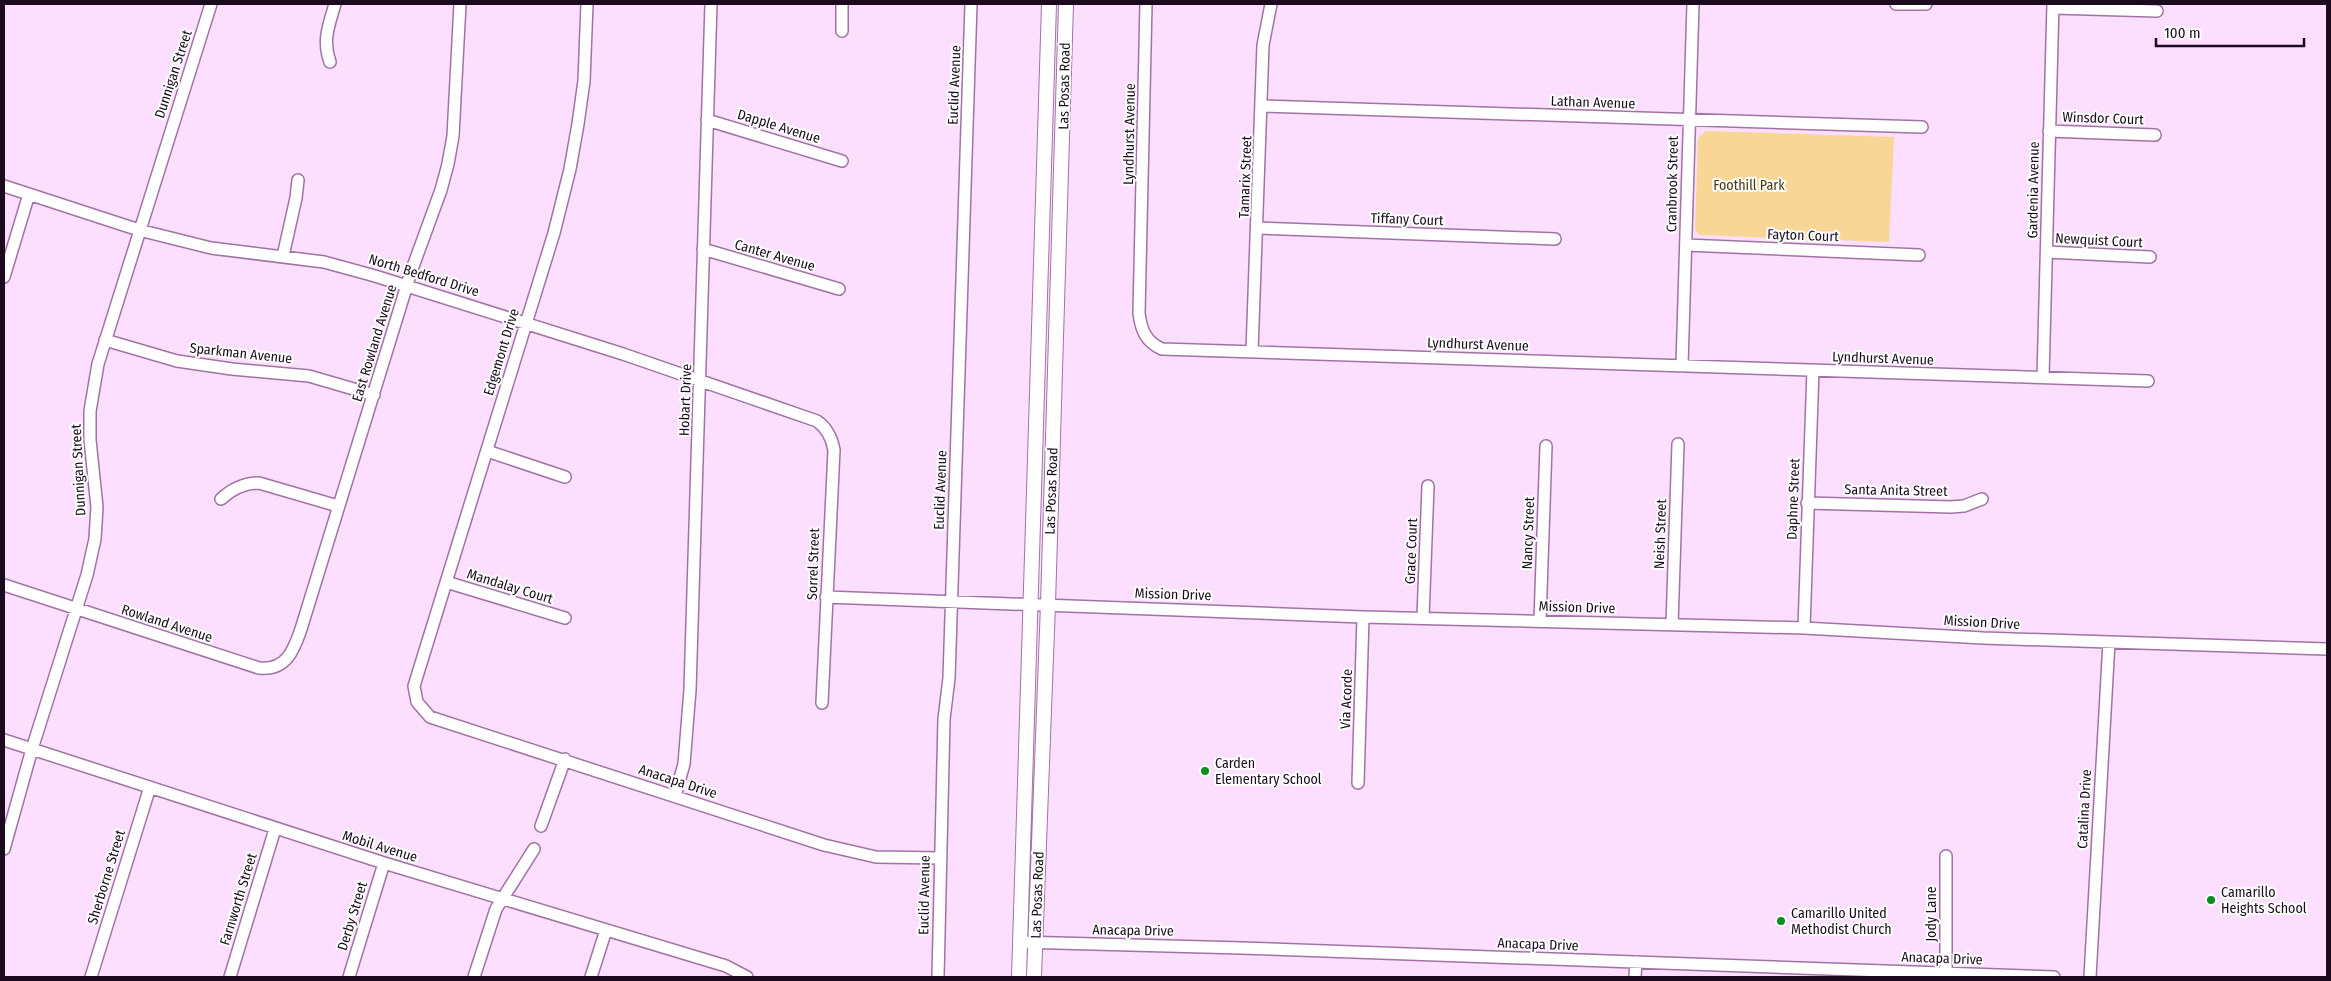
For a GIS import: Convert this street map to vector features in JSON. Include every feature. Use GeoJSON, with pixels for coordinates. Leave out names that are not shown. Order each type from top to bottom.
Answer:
{"type":"FeatureCollection","features":[{"type":"Feature","properties":{"kind":"main road","name":"Las Posas Road"},"geometry":{"type":"LineString","coordinates":[[1018,977],[1049,4]]}},
{"type":"Feature","properties":{"kind":"main road","name":"Las Posas Road"},"geometry":{"type":"LineString","coordinates":[[1034,977],[1048,604],[1066,4]]}},
{"type":"Feature","properties":{"kind":"street","name":"Dunnigan Street"},"geometry":{"type":"LineString","coordinates":[[4,848],[32,749],[87,575],[95,539],[96,507],[90,440],[90,411],[93,386],[105,340],[210,4]]}},
{"type":"Feature","properties":{"kind":"street"},"geometry":{"type":"LineString","coordinates":[[330,62],[325,50],[325,37],[335,4]]}},
{"type":"Feature","properties":{"kind":"street","name":"East Rowland Avenue"},"geometry":{"type":"LineString","coordinates":[[301,629],[407,286],[441,190],[448,164],[453,136],[460,4]]}},
{"type":"Feature","properties":{"kind":"street","name":"Edgemont Drive"},"geometry":{"type":"LineString","coordinates":[[417,702],[414,686],[554,233],[571,160],[584,81],[587,4]]}},
{"type":"Feature","properties":{"kind":"street","name":"Hobart Drive"},"geometry":{"type":"LineString","coordinates":[[675,796],[684,764],[687,730],[701,379],[711,4]]}},
{"type":"Feature","properties":{"kind":"street"},"geometry":{"type":"LineString","coordinates":[[842,4],[842,31]]}},
{"type":"Feature","properties":{"kind":"street","name":"Euclid Avenue"},"geometry":{"type":"LineString","coordinates":[[938,977],[944,719],[949,678],[971,4]]}},
{"type":"Feature","properties":{"kind":"street","name":"Lyndhurst Avenue"},"geometry":{"type":"LineString","coordinates":[[1146,4],[1140,314],[1142,329],[1150,342],[1168,350],[1252,351],[2148,381]]}},
{"type":"Feature","properties":{"kind":"street","name":"Tamarix Street"},"geometry":{"type":"LineString","coordinates":[[1252,351],[1258,228],[1263,46],[1271,4]]}},
{"type":"Feature","properties":{"kind":"street","name":"Cranbrook Street"},"geometry":{"type":"LineString","coordinates":[[1682,365],[1693,4]]}},
{"type":"Feature","properties":{"kind":"street"},"geometry":{"type":"LineString","coordinates":[[1896,4],[1926,4]]}},
{"type":"Feature","properties":{"kind":"street"},"geometry":{"type":"LineString","coordinates":[[2053,6],[2157,12]]}},
{"type":"Feature","properties":{"kind":"street","name":"Gardenia Avenue"},"geometry":{"type":"LineString","coordinates":[[2043,377],[2053,6]]}},
{"type":"Feature","properties":{"kind":"street","name":"Lathan Avenue"},"geometry":{"type":"LineString","coordinates":[[1262,106],[1922,127]]}},
{"type":"Feature","properties":{"kind":"street","name":"Dapple Avenue"},"geometry":{"type":"LineString","coordinates":[[708,120],[842,161]]}},
{"type":"Feature","properties":{"kind":"street","name":"Winsdor Court"},"geometry":{"type":"LineString","coordinates":[[2050,131],[2155,135]]}},
{"type":"Feature","properties":{"kind":"street"},"geometry":{"type":"LineString","coordinates":[[283,256],[296,198],[298,180]]}},
{"type":"Feature","properties":{"kind":"street","name":"North Bedford Drive"},"geometry":{"type":"LineString","coordinates":[[4,186],[139,230],[211,248],[331,263],[701,379],[793,411],[817,421],[825,428]]}},
{"type":"Feature","properties":{"kind":"street"},"geometry":{"type":"LineString","coordinates":[[4,277],[29,194]]}},
{"type":"Feature","properties":{"kind":"street","name":"Tiffany Court"},"geometry":{"type":"LineString","coordinates":[[1258,228],[1555,239]]}},
{"type":"Feature","properties":{"kind":"street","name":"Fayton Court"},"geometry":{"type":"LineString","coordinates":[[1686,245],[1919,255]]}},
{"type":"Feature","properties":{"kind":"street","name":"Canter Avenue"},"geometry":{"type":"LineString","coordinates":[[703,250],[838,289]]}},
{"type":"Feature","properties":{"kind":"street","name":"Newquist Court"},"geometry":{"type":"LineString","coordinates":[[2047,252],[2150,257]]}},
{"type":"Feature","properties":{"kind":"street","name":"Sparkman Avenue"},"geometry":{"type":"LineString","coordinates":[[105,340],[177,361],[232,369],[309,376],[374,396]]}},
{"type":"Feature","properties":{"kind":"street","name":"Daphne Street"},"geometry":{"type":"LineString","coordinates":[[1804,628],[1813,370]]}},
{"type":"Feature","properties":{"kind":"street","name":"Sorrel Street"},"geometry":{"type":"LineString","coordinates":[[822,703],[834,450],[831,438],[825,428]]}},
{"type":"Feature","properties":{"kind":"street","name":"Neish Street"},"geometry":{"type":"LineString","coordinates":[[1672,625],[1678,444]]}},
{"type":"Feature","properties":{"kind":"street","name":"Nancy Street"},"geometry":{"type":"LineString","coordinates":[[1540,621],[1546,446]]}},
{"type":"Feature","properties":{"kind":"street"},"geometry":{"type":"LineString","coordinates":[[487,451],[565,477]]}},
{"type":"Feature","properties":{"kind":"street"},"geometry":{"type":"LineString","coordinates":[[221,499],[238,486],[259,483],[338,506]]}},
{"type":"Feature","properties":{"kind":"street","name":"Grace Court"},"geometry":{"type":"LineString","coordinates":[[1423,617],[1428,486]]}},
{"type":"Feature","properties":{"kind":"street","name":"Santa Anita Street"},"geometry":{"type":"LineString","coordinates":[[1807,503],[1951,507],[1964,506],[1982,499]]}},
{"type":"Feature","properties":{"kind":"street","name":"Mandalay Court"},"geometry":{"type":"LineString","coordinates":[[446,582],[565,618]]}},
{"type":"Feature","properties":{"kind":"street","name":"Rowland Avenue"},"geometry":{"type":"LineString","coordinates":[[4,585],[216,655],[266,668],[284,662],[290,656],[301,629]]}},
{"type":"Feature","properties":{"kind":"street","name":"Mission Drive"},"geometry":{"type":"LineString","coordinates":[[826,597],[1364,617],[1804,628],[1983,638],[2327,649]]}},
{"type":"Feature","properties":{"kind":"street","name":"Via Acorde"},"geometry":{"type":"LineString","coordinates":[[1358,782],[1364,617]]}},
{"type":"Feature","properties":{"kind":"street","name":"Catalina Drive"},"geometry":{"type":"LineString","coordinates":[[2090,977],[2109,642]]}},
{"type":"Feature","properties":{"kind":"street","name":"Anacapa Drive"},"geometry":{"type":"LineString","coordinates":[[417,702],[430,717],[565,759],[849,853],[876,857],[940,858]]}},
{"type":"Feature","properties":{"kind":"street","name":"Mobil Avenue"},"geometry":{"type":"LineString","coordinates":[[4,740],[384,863],[726,966],[747,977]]}},
{"type":"Feature","properties":{"kind":"street"},"geometry":{"type":"LineString","coordinates":[[541,826],[565,759]]}},
{"type":"Feature","properties":{"kind":"street","name":"Sherborne Street"},"geometry":{"type":"LineString","coordinates":[[91,977],[150,786]]}},
{"type":"Feature","properties":{"kind":"street","name":"Farnworth Street"},"geometry":{"type":"LineString","coordinates":[[230,977],[276,829]]}},
{"type":"Feature","properties":{"kind":"street"},"geometry":{"type":"LineString","coordinates":[[474,977],[492,919],[501,899],[528,861],[534,849]]}},
{"type":"Feature","properties":{"kind":"street","name":"Jody Lane"},"geometry":{"type":"LineString","coordinates":[[1946,856],[1946,972]]}},
{"type":"Feature","properties":{"kind":"street","name":"Derby Street"},"geometry":{"type":"LineString","coordinates":[[349,977],[384,863]]}},
{"type":"Feature","properties":{"kind":"street"},"geometry":{"type":"LineString","coordinates":[[591,977],[606,930]]}},
{"type":"Feature","properties":{"kind":"street","name":"Anacapa Drive"},"geometry":{"type":"LineString","coordinates":[[1020,942],[1249,948],[2054,977]]}},
{"type":"Feature","properties":{"kind":"street"},"geometry":{"type":"LineString","coordinates":[[1635,977],[1636,962]]}},
{"type":"Feature","properties":{"kind":"green space","name":"Foothill Park"},"geometry":{"type":"Polygon","coordinates":[[[1706,131],[1894,137],[1889,242],[1699,235],[1695,229],[1698,138],[1706,131]]]}},
{"type":"Feature","properties":{"kind":"place","name":"Carden Elementary School"},"geometry":{"type":"Point","coordinates":[1205,771]}},
{"type":"Feature","properties":{"kind":"place","name":"Camarillo Heights School"},"geometry":{"type":"Point","coordinates":[2211,900]}},
{"type":"Feature","properties":{"kind":"place","name":"Camarillo United Methodist Church"},"geometry":{"type":"Point","coordinates":[1781,921]}}]}
